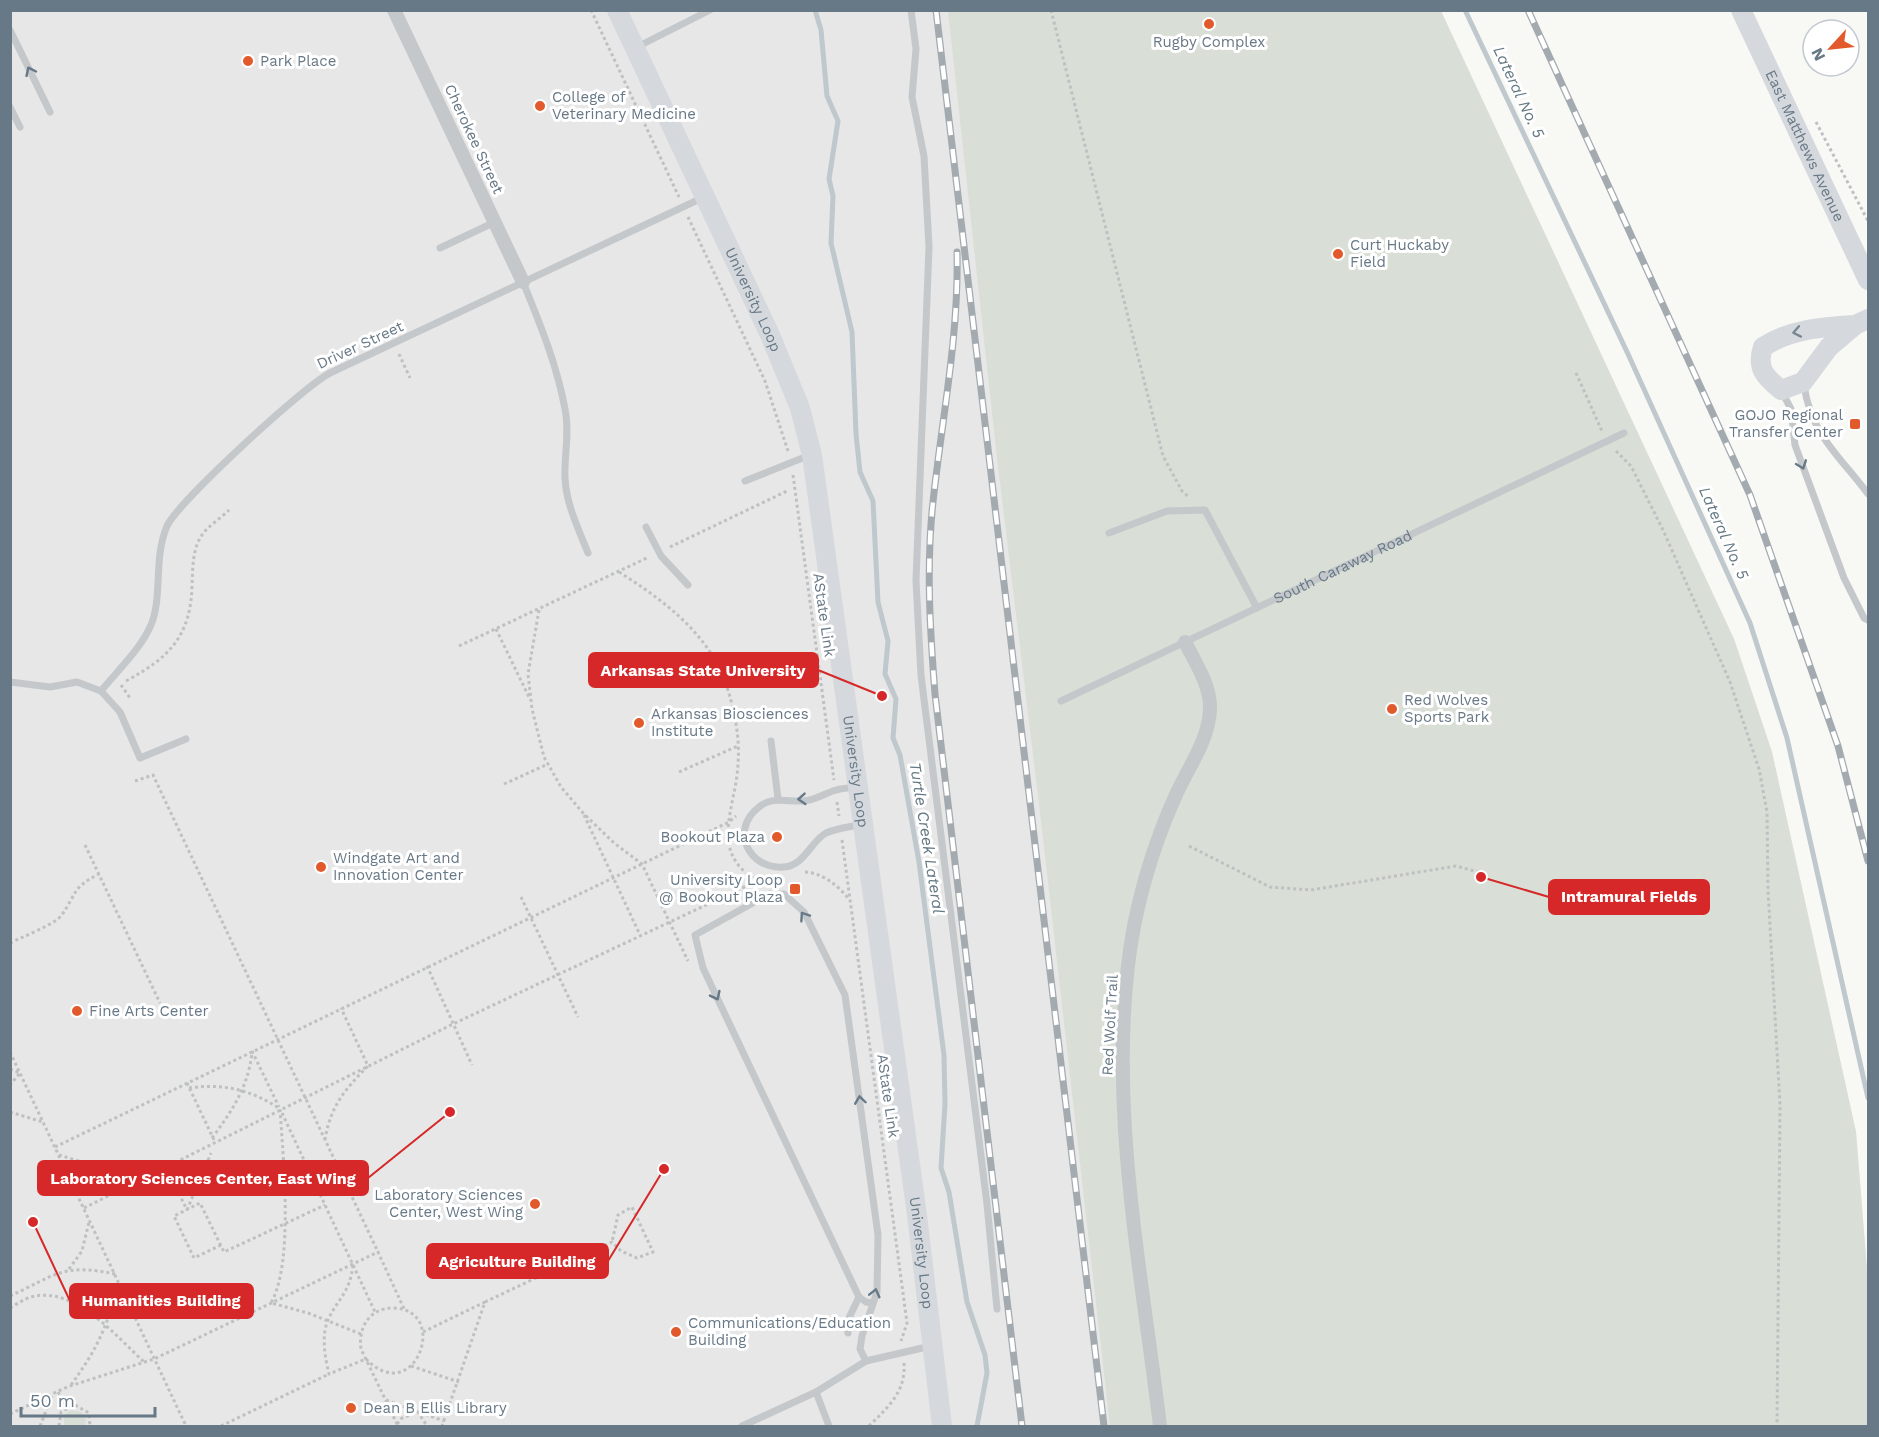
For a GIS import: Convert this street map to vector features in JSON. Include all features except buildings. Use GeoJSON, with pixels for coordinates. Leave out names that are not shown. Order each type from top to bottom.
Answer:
{"type":"FeatureCollection","features":[{"type":"Feature","properties":{"kind":"street","name":"Cherokee Street"},"geometry":{"type":"LineString","coordinates":[[394,10],[523,282]]}},
{"type":"Feature","properties":{"kind":"street","name":"University Loop"},"geometry":{"type":"LineString","coordinates":[[616,10],[770,335],[800,408],[812,454],[942,1426]]}},
{"type":"Feature","properties":{"kind":"street","name":"East Matthews Avenue"},"geometry":{"type":"LineString","coordinates":[[1741,10],[1869,280]]}},
{"type":"Feature","properties":{"kind":"street"},"geometry":{"type":"LineString","coordinates":[[1836,212],[1869,251]]}},
{"type":"Feature","properties":{"kind":"street"},"geometry":{"type":"LineString","coordinates":[[1862,322],[1829,347],[1803,382],[1781,390],[1765,377],[1759,359],[1763,346],[1790,333],[1862,322]]}},
{"type":"Feature","properties":{"kind":"street","name":"Red Wolf Trail"},"geometry":{"type":"LineString","coordinates":[[1160,1426],[1130,1176],[1123,1051],[1134,928],[1143,884],[1156,840],[1200,746],[1210,710],[1209,694],[1185,642]]}},
{"type":"Feature","properties":{"kind":"lane"},"geometry":{"type":"LineString","coordinates":[[634,48],[678,29],[710,10]]}},
{"type":"Feature","properties":{"kind":"lane"},"geometry":{"type":"LineString","coordinates":[[911,10],[916,49],[912,97],[924,156],[929,247],[916,581],[921,675],[987,1204],[997,1309]]}},
{"type":"Feature","properties":{"kind":"lane"},"geometry":{"type":"LineString","coordinates":[[10,30],[50,112]]}},
{"type":"Feature","properties":{"kind":"lane"},"geometry":{"type":"LineString","coordinates":[[10,107],[20,127]]}},
{"type":"Feature","properties":{"kind":"lane","name":"Driver Street"},"geometry":{"type":"LineString","coordinates":[[101,691],[138,646],[151,624],[156,599],[158,551],[168,524],[199,489],[306,389],[321,377],[705,196]]}},
{"type":"Feature","properties":{"kind":"lane"},"geometry":{"type":"LineString","coordinates":[[440,248],[495,222]]}},
{"type":"Feature","properties":{"kind":"lane"},"geometry":{"type":"LineString","coordinates":[[523,282],[553,358],[566,411],[568,446],[565,479],[572,512],[588,553]]}},
{"type":"Feature","properties":{"kind":"lane"},"geometry":{"type":"LineString","coordinates":[[1803,382],[1808,411],[1821,436],[1869,494]]}},
{"type":"Feature","properties":{"kind":"lane"},"geometry":{"type":"LineString","coordinates":[[1781,390],[1791,409],[1795,445],[1844,578],[1864,618],[1869,620]]}},
{"type":"Feature","properties":{"kind":"lane","name":"South Caraway Road"},"geometry":{"type":"LineString","coordinates":[[1061,701],[1624,433]]}},
{"type":"Feature","properties":{"kind":"lane"},"geometry":{"type":"LineString","coordinates":[[745,481],[812,454]]}},
{"type":"Feature","properties":{"kind":"lane"},"geometry":{"type":"LineString","coordinates":[[1108,533],[1167,511],[1205,510],[1257,608]]}},
{"type":"Feature","properties":{"kind":"lane"},"geometry":{"type":"LineString","coordinates":[[646,527],[661,555],[688,585]]}},
{"type":"Feature","properties":{"kind":"lane"},"geometry":{"type":"LineString","coordinates":[[10,682],[50,687],[77,682],[101,691],[120,712],[140,758],[186,739]]}},
{"type":"Feature","properties":{"kind":"lane"},"geometry":{"type":"LineString","coordinates":[[771,741],[778,799]]}},
{"type":"Feature","properties":{"kind":"lane"},"geometry":{"type":"LineString","coordinates":[[858,787],[835,790],[805,801],[778,799],[760,806],[747,820],[743,835],[747,849],[755,859],[769,867],[788,867],[798,862],[825,834],[863,824]]}},
{"type":"Feature","properties":{"kind":"lane"},"geometry":{"type":"LineString","coordinates":[[866,1361],[860,1349],[877,1292],[878,1234],[845,995],[804,912],[784,894],[769,894],[695,935],[703,968],[860,1297],[872,1303]]}},
{"type":"Feature","properties":{"kind":"lane"},"geometry":{"type":"LineString","coordinates":[[848,1333],[846,1323],[860,1297]]}},
{"type":"Feature","properties":{"kind":"lane"},"geometry":{"type":"LineString","coordinates":[[742,1426],[816,1392],[866,1361],[902,1350],[932,1345]]}},
{"type":"Feature","properties":{"kind":"lane"},"geometry":{"type":"LineString","coordinates":[[816,1392],[829,1426]]}},
{"type":"Feature","properties":{"kind":"path","name":"AState Link"},"geometry":{"type":"LineString","coordinates":[[591,10],[765,381],[790,461],[907,1323],[901,1340],[905,1375],[902,1387],[892,1403],[869,1426]]}},
{"type":"Feature","properties":{"kind":"path"},"geometry":{"type":"LineString","coordinates":[[1051,10],[1163,456],[1182,491],[1205,510]]}},
{"type":"Feature","properties":{"kind":"path"},"geometry":{"type":"LineString","coordinates":[[1813,116],[1869,221]]}},
{"type":"Feature","properties":{"kind":"path"},"geometry":{"type":"LineString","coordinates":[[394,344],[410,378]]}},
{"type":"Feature","properties":{"kind":"path"},"geometry":{"type":"LineString","coordinates":[[1576,373],[1607,442],[1631,466],[1668,540],[1731,682],[1760,769],[1767,812],[1768,890],[1780,1105],[1777,1426]]}},
{"type":"Feature","properties":{"kind":"path"},"geometry":{"type":"LineString","coordinates":[[670,547],[787,491]]}},
{"type":"Feature","properties":{"kind":"path"},"geometry":{"type":"LineString","coordinates":[[130,698],[120,684],[154,666],[183,635],[192,591],[193,554],[202,534],[229,510]]}},
{"type":"Feature","properties":{"kind":"path"},"geometry":{"type":"LineString","coordinates":[[459,646],[649,557]]}},
{"type":"Feature","properties":{"kind":"path"},"geometry":{"type":"LineString","coordinates":[[619,572],[657,596],[690,625],[726,685],[738,730],[738,764],[729,822],[729,853],[745,874],[756,881],[770,884]]}},
{"type":"Feature","properties":{"kind":"path"},"geometry":{"type":"LineString","coordinates":[[539,610],[528,674],[531,702],[548,764],[561,787],[583,813],[614,843],[642,864],[689,964]]}},
{"type":"Feature","properties":{"kind":"path"},"geometry":{"type":"LineString","coordinates":[[496,629],[531,702]]}},
{"type":"Feature","properties":{"kind":"path"},"geometry":{"type":"LineString","coordinates":[[679,772],[738,746]]}},
{"type":"Feature","properties":{"kind":"path"},"geometry":{"type":"LineString","coordinates":[[504,784],[548,764]]}},
{"type":"Feature","properties":{"kind":"path"},"geometry":{"type":"LineString","coordinates":[[829,777],[832,772]]}},
{"type":"Feature","properties":{"kind":"path"},"geometry":{"type":"LineString","coordinates":[[135,781],[153,775],[405,1311]]}},
{"type":"Feature","properties":{"kind":"path"},"geometry":{"type":"LineString","coordinates":[[55,1147],[426,966],[729,822],[739,812],[736,826]]}},
{"type":"Feature","properties":{"kind":"path"},"geometry":{"type":"LineString","coordinates":[[583,813],[640,935]]}},
{"type":"Feature","properties":{"kind":"path"},"geometry":{"type":"LineString","coordinates":[[735,844],[738,851]]}},
{"type":"Feature","properties":{"kind":"path"},"geometry":{"type":"LineString","coordinates":[[85,845],[160,1003]]}},
{"type":"Feature","properties":{"kind":"path"},"geometry":{"type":"LineString","coordinates":[[1189,846],[1270,886],[1311,890],[1456,866],[1482,873]]}},
{"type":"Feature","properties":{"kind":"path"},"geometry":{"type":"LineString","coordinates":[[741,858],[750,869]]}},
{"type":"Feature","properties":{"kind":"path"},"geometry":{"type":"LineString","coordinates":[[796,874],[805,872],[820,875],[840,889],[850,901]]}},
{"type":"Feature","properties":{"kind":"path"},"geometry":{"type":"LineString","coordinates":[[10,943],[61,918],[71,894],[87,880],[99,874]]}},
{"type":"Feature","properties":{"kind":"path"},"geometry":{"type":"LineString","coordinates":[[84,1208],[453,1024],[756,881],[771,878],[760,874]]}},
{"type":"Feature","properties":{"kind":"path"},"geometry":{"type":"LineString","coordinates":[[521,897],[578,1017]]}},
{"type":"Feature","properties":{"kind":"path"},"geometry":{"type":"LineString","coordinates":[[426,966],[472,1065]]}},
{"type":"Feature","properties":{"kind":"path"},"geometry":{"type":"LineString","coordinates":[[341,1008],[368,1065]]}},
{"type":"Feature","properties":{"kind":"path"},"geometry":{"type":"LineString","coordinates":[[212,1137],[238,1102],[250,1068],[252,1051]]}},
{"type":"Feature","properties":{"kind":"path"},"geometry":{"type":"LineString","coordinates":[[252,1051],[375,1312]]}},
{"type":"Feature","properties":{"kind":"path"},"geometry":{"type":"LineString","coordinates":[[10,1052],[186,1426]]}},
{"type":"Feature","properties":{"kind":"path"},"geometry":{"type":"LineString","coordinates":[[325,1141],[328,1119],[338,1098],[368,1065]]}},
{"type":"Feature","properties":{"kind":"path"},"geometry":{"type":"LineString","coordinates":[[10,1069],[20,1072]]}},
{"type":"Feature","properties":{"kind":"path"},"geometry":{"type":"LineString","coordinates":[[10,1085],[20,1072]]}},
{"type":"Feature","properties":{"kind":"path"},"geometry":{"type":"LineString","coordinates":[[187,1083],[214,1142]]}},
{"type":"Feature","properties":{"kind":"path"},"geometry":{"type":"LineString","coordinates":[[189,1088],[205,1086],[243,1090],[266,1099],[280,1109]]}},
{"type":"Feature","properties":{"kind":"path"},"geometry":{"type":"LineString","coordinates":[[271,1303],[278,1290],[284,1223],[280,1109]]}},
{"type":"Feature","properties":{"kind":"path"},"geometry":{"type":"LineString","coordinates":[[10,1112],[44,1122]]}},
{"type":"Feature","properties":{"kind":"path"},"geometry":{"type":"LineString","coordinates":[[187,1210],[211,1153]]}},
{"type":"Feature","properties":{"kind":"path"},"geometry":{"type":"LineString","coordinates":[[59,1155],[91,1166],[116,1169],[141,1169],[149,1165]]}},
{"type":"Feature","properties":{"kind":"path"},"geometry":{"type":"LineString","coordinates":[[40,1188],[68,1175]]}},
{"type":"Feature","properties":{"kind":"path"},"geometry":{"type":"LineString","coordinates":[[171,1177],[187,1210]]}},
{"type":"Feature","properties":{"kind":"path"},"geometry":{"type":"LineString","coordinates":[[221,1245],[194,1258],[174,1216],[200,1203],[221,1245],[224,1252],[325,1205]]}},
{"type":"Feature","properties":{"kind":"path"},"geometry":{"type":"LineString","coordinates":[[632,1207],[653,1252],[637,1258],[621,1251],[612,1242],[618,1215],[632,1207]]}},
{"type":"Feature","properties":{"kind":"path"},"geometry":{"type":"LineString","coordinates":[[69,1269],[82,1251],[90,1221]]}},
{"type":"Feature","properties":{"kind":"path"},"geometry":{"type":"LineString","coordinates":[[423,1332],[612,1242]]}},
{"type":"Feature","properties":{"kind":"path"},"geometry":{"type":"LineString","coordinates":[[10,1414],[70,1386],[154,1359],[378,1252]]}},
{"type":"Feature","properties":{"kind":"path"},"geometry":{"type":"LineString","coordinates":[[329,1374],[323,1347],[327,1321],[344,1297],[352,1278],[354,1264]]}},
{"type":"Feature","properties":{"kind":"path"},"geometry":{"type":"LineString","coordinates":[[10,1296],[69,1269],[86,1268],[115,1274]]}},
{"type":"Feature","properties":{"kind":"path"},"geometry":{"type":"LineString","coordinates":[[70,1386],[88,1361],[106,1327],[118,1281]]}},
{"type":"Feature","properties":{"kind":"path"},"geometry":{"type":"LineString","coordinates":[[10,1308],[32,1296],[61,1298],[85,1308],[144,1362]]}},
{"type":"Feature","properties":{"kind":"path"},"geometry":{"type":"LineString","coordinates":[[442,1426],[485,1302]]}},
{"type":"Feature","properties":{"kind":"path"},"geometry":{"type":"LineString","coordinates":[[271,1303],[308,1313],[361,1334]]}},
{"type":"Feature","properties":{"kind":"path"},"geometry":{"type":"LineString","coordinates":[[411,1366],[422,1350],[423,1332],[413,1316],[395,1308],[375,1312],[367,1319],[361,1334],[361,1349],[397,1425],[402,1418],[418,1412]]}},
{"type":"Feature","properties":{"kind":"path"},"geometry":{"type":"LineString","coordinates":[[366,1359],[382,1371],[392,1372],[411,1366],[459,1382]]}},
{"type":"Feature","properties":{"kind":"path"},"geometry":{"type":"LineString","coordinates":[[221,1426],[329,1374],[366,1359]]}},
{"type":"Feature","properties":{"kind":"path"},"geometry":{"type":"LineString","coordinates":[[58,1392],[67,1407]]}},
{"type":"Feature","properties":{"kind":"path"},"geometry":{"type":"LineString","coordinates":[[40,1426],[52,1395]]}},
{"type":"Feature","properties":{"kind":"path"},"geometry":{"type":"LineString","coordinates":[[384,1399],[444,1421]]}},
{"type":"Feature","properties":{"kind":"path"},"geometry":{"type":"LineString","coordinates":[[59,1426],[58,1418],[67,1407],[75,1405],[86,1409],[91,1418],[90,1426]]}},
{"type":"Feature","properties":{"kind":"path"},"geometry":{"type":"LineString","coordinates":[[418,1412],[427,1426]]}},
{"type":"Feature","properties":{"kind":"shaded area"},"geometry":{"type":"Polygon","coordinates":[[[10,11],[1441,11],[1734,639],[1772,752],[1856,1132],[1868,1282],[1868,1426],[11,1426],[10,11]]]}},
{"type":"Feature","properties":{"kind":"shaded area","name":"Red Wolves Sports Park"},"geometry":{"type":"Polygon","coordinates":[[[948,11],[1441,11],[1734,639],[1772,752],[1856,1132],[1868,1282],[1868,1426],[1110,1426],[996,449],[948,11]]]}},
{"type":"Feature","properties":{"kind":"shaded area"},"geometry":{"type":"Polygon","coordinates":[[[71,1410],[82,1412],[86,1419],[85,1426],[64,1426],[64,1415],[71,1410]]]}},
{"type":"Feature","properties":{"kind":"waterway","name":"Turtle Creek Lateral"},"geometry":{"type":"LineString","coordinates":[[815,10],[821,30],[827,96],[838,121],[829,179],[833,196],[831,243],[852,332],[856,434],[860,472],[873,501],[878,602],[888,641],[885,674],[896,699],[893,738],[900,755],[919,862],[944,1055],[945,1104],[941,1168],[949,1192],[967,1302],[985,1355],[987,1373],[977,1426]]}},
{"type":"Feature","properties":{"kind":"waterway","name":"Lateral No. 5"},"geometry":{"type":"LineString","coordinates":[[1465,10],[1628,354],[1750,623],[1787,738],[1868,1098]]}},
{"type":"Feature","properties":{"kind":"railway"},"geometry":{"type":"LineString","coordinates":[[936,10],[1104,1426]]}},
{"type":"Feature","properties":{"kind":"railway"},"geometry":{"type":"LineString","coordinates":[[1528,10],[1750,495],[1838,746],[1868,861]]}},
{"type":"Feature","properties":{"kind":"railway"},"geometry":{"type":"LineString","coordinates":[[957,252],[953,346],[931,526],[929,574],[932,646],[935,694],[1022,1426]]}},
{"type":"Feature","properties":{"kind":"place","name":"Rugby Complex"},"geometry":{"type":"Point","coordinates":[1209,24]}},
{"type":"Feature","properties":{"kind":"place","name":"Park Place"},"geometry":{"type":"Point","coordinates":[248,61]}},
{"type":"Feature","properties":{"kind":"place","name":"College of Veterinary Medicine"},"geometry":{"type":"Point","coordinates":[540,106]}},
{"type":"Feature","properties":{"kind":"place","name":"Curt Huckaby Field"},"geometry":{"type":"Point","coordinates":[1338,254]}},
{"type":"Feature","properties":{"kind":"place","name":"GOJO Regional Transfer Center"},"geometry":{"type":"Point","coordinates":[1855,424]}},
{"type":"Feature","properties":{"kind":"place","name":"Arkansas State University"},"geometry":{"type":"Point","coordinates":[882,696]}},
{"type":"Feature","properties":{"kind":"place","name":"Red Wolves Sports Park"},"geometry":{"type":"Point","coordinates":[1392,709]}},
{"type":"Feature","properties":{"kind":"place","name":"Arkansas Biosciences Institute"},"geometry":{"type":"Point","coordinates":[639,723]}},
{"type":"Feature","properties":{"kind":"place","name":"Bookout Plaza"},"geometry":{"type":"Point","coordinates":[777,837]}},
{"type":"Feature","properties":{"kind":"place","name":"Windgate Art and Innovation Center"},"geometry":{"type":"Point","coordinates":[321,867]}},
{"type":"Feature","properties":{"kind":"place","name":"Intramural Fields"},"geometry":{"type":"Point","coordinates":[1481,877]}},
{"type":"Feature","properties":{"kind":"place","name":"University Loop @ Bookout Plaza"},"geometry":{"type":"Point","coordinates":[795,889]}},
{"type":"Feature","properties":{"kind":"place","name":"Fine Arts Center"},"geometry":{"type":"Point","coordinates":[77,1011]}},
{"type":"Feature","properties":{"kind":"place","name":"Laboratory Sciences Center, East Wing"},"geometry":{"type":"Point","coordinates":[450,1112]}},
{"type":"Feature","properties":{"kind":"place","name":"Agriculture Building"},"geometry":{"type":"Point","coordinates":[664,1169]}},
{"type":"Feature","properties":{"kind":"place","name":"Laboratory Sciences Center, West Wing"},"geometry":{"type":"Point","coordinates":[535,1204]}},
{"type":"Feature","properties":{"kind":"place","name":"Humanities Building"},"geometry":{"type":"Point","coordinates":[33,1222]}},
{"type":"Feature","properties":{"kind":"place","name":"Communications/Education Building"},"geometry":{"type":"Point","coordinates":[676,1332]}},
{"type":"Feature","properties":{"kind":"place","name":"Dean B Ellis Library"},"geometry":{"type":"Point","coordinates":[351,1408]}}]}
